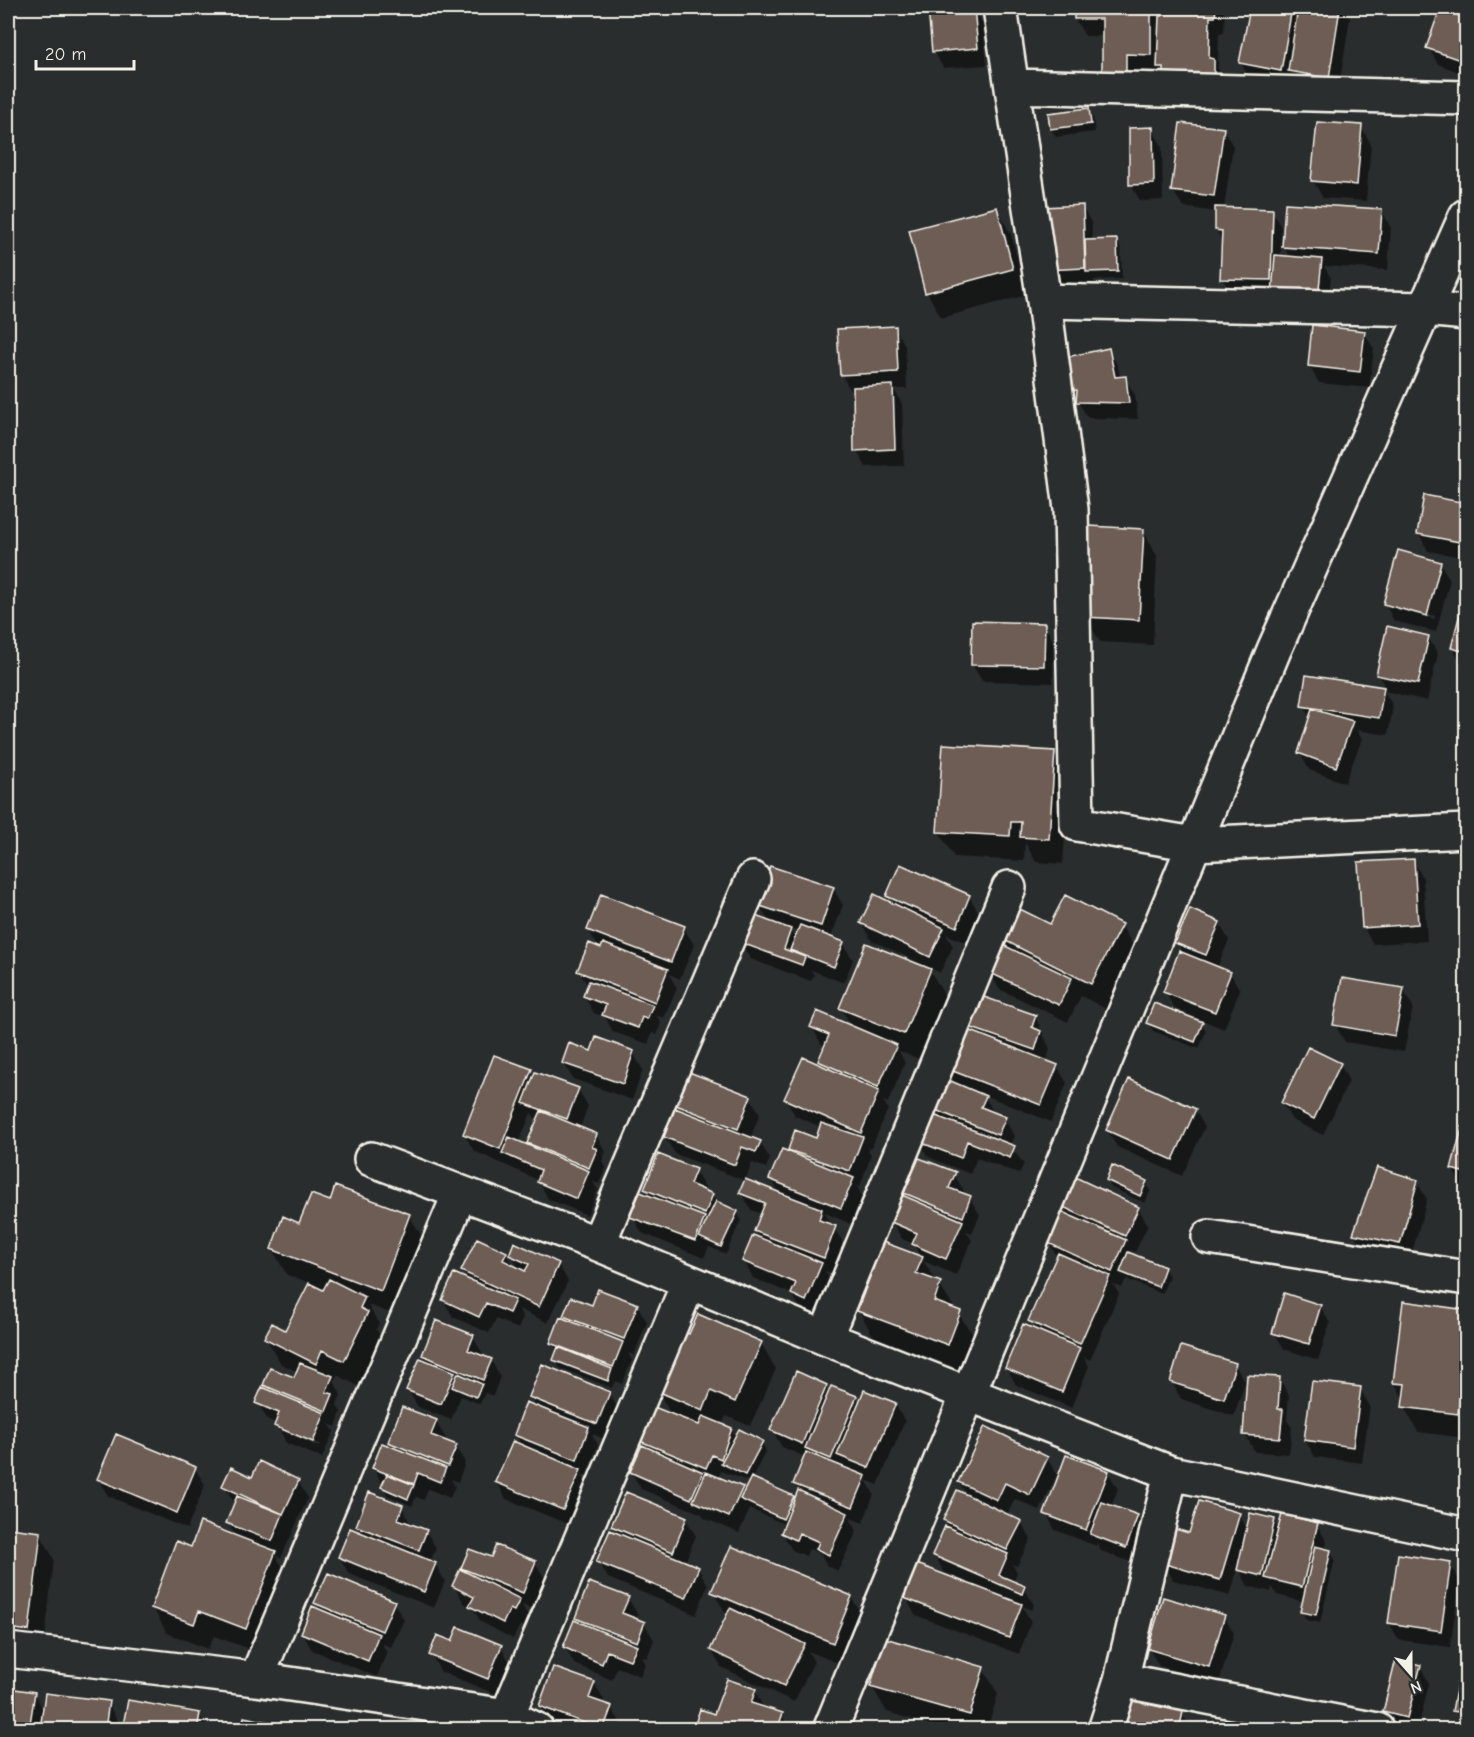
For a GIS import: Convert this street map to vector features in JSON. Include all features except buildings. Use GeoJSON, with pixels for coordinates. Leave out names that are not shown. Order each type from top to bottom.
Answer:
{"type":"FeatureCollection","features":[{"type":"Feature","properties":{"kind":"street"},"geometry":{"type":"LineString","coordinates":[[1000,8],[1044,301],[1071,509],[1077,824],[1194,844],[1467,831]]}},
{"type":"Feature","properties":{"kind":"street"},"geometry":{"type":"LineString","coordinates":[[1012,86],[1467,98]]}},
{"type":"Feature","properties":{"kind":"street"},"geometry":{"type":"LineString","coordinates":[[830,1730],[1274,650],[1467,216]]}},
{"type":"Feature","properties":{"kind":"street"},"geometry":{"type":"LineString","coordinates":[[1044,301],[1426,309],[1467,313]]}},
{"type":"Feature","properties":{"kind":"street"},"geometry":{"type":"LineString","coordinates":[[598,1244],[753,879]]}},
{"type":"Feature","properties":{"kind":"street"},"geometry":{"type":"LineString","coordinates":[[825,1338],[1008,888]]}},
{"type":"Feature","properties":{"kind":"street"},"geometry":{"type":"LineString","coordinates":[[371,1159],[598,1244],[825,1338],[1171,1473],[1467,1535]]}},
{"type":"Feature","properties":{"kind":"street"},"geometry":{"type":"LineString","coordinates":[[256,1680],[460,1192]]}},
{"type":"Feature","properties":{"kind":"street"},"geometry":{"type":"LineString","coordinates":[[1209,1237],[1467,1278]]}},
{"type":"Feature","properties":{"kind":"street"},"geometry":{"type":"LineString","coordinates":[[507,1716],[689,1281]]}},
{"type":"Feature","properties":{"kind":"street"},"geometry":{"type":"LineString","coordinates":[[1105,1730],[1121,1680],[1171,1473]]}},
{"type":"Feature","properties":{"kind":"street"},"geometry":{"type":"LineString","coordinates":[[8,1650],[256,1680],[507,1716],[537,1730]]}},
{"type":"Feature","properties":{"kind":"street"},"geometry":{"type":"LineString","coordinates":[[1121,1680],[1377,1730]]}}]}
